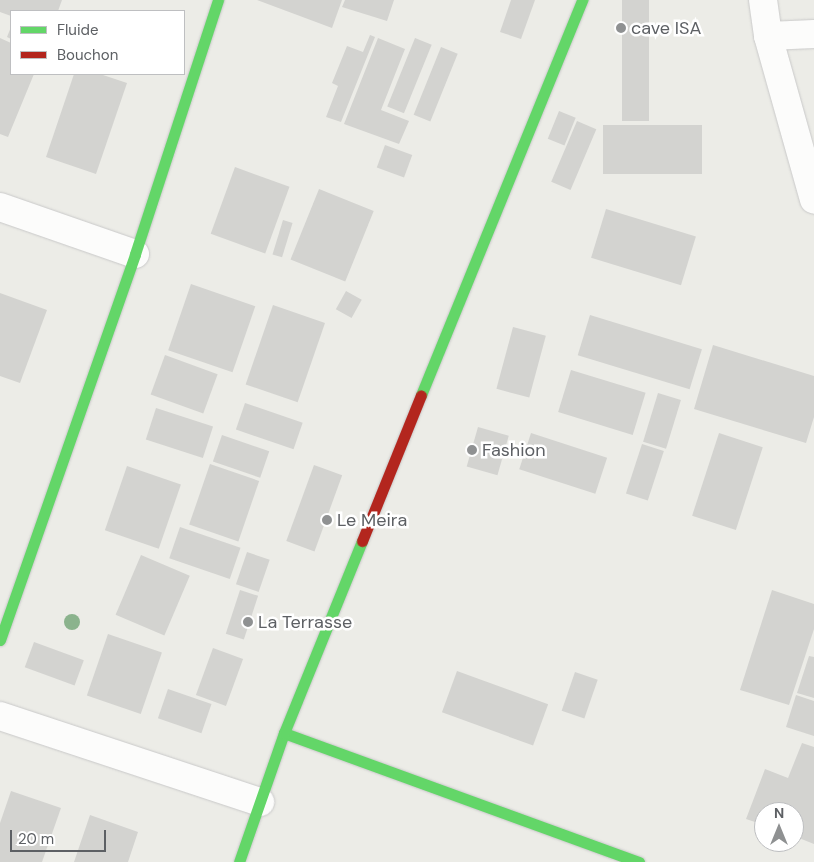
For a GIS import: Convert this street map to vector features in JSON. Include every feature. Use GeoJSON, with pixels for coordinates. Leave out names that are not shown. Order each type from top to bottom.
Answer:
{"type":"FeatureCollection","features":[{"type":"Feature","properties":{"kind":"street"},"geometry":{"type":"LineString","coordinates":[[0,640],[135,254],[218,0]]}},
{"type":"Feature","properties":{"kind":"street"},"geometry":{"type":"LineString","coordinates":[[239,862],[284,734],[582,0]]}},
{"type":"Feature","properties":{"kind":"street"},"geometry":{"type":"LineString","coordinates":[[763,0],[768,36],[814,200]]}},
{"type":"Feature","properties":{"kind":"street"},"geometry":{"type":"LineString","coordinates":[[768,36],[814,34]]}},
{"type":"Feature","properties":{"kind":"street"},"geometry":{"type":"LineString","coordinates":[[0,207],[135,254]]}},
{"type":"Feature","properties":{"kind":"street"},"geometry":{"type":"LineString","coordinates":[[0,716],[260,802]]}},
{"type":"Feature","properties":{"kind":"street"},"geometry":{"type":"LineString","coordinates":[[284,734],[639,862]]}},
{"type":"Feature","properties":{"kind":"building"},"geometry":{"type":"Polygon","coordinates":[[[0,0],[62,0],[58,10],[10,10],[10,16],[0,12],[0,0]]]}},
{"type":"Feature","properties":{"kind":"building"},"geometry":{"type":"Polygon","coordinates":[[[257,0],[342,0],[332,28],[257,0]]]}},
{"type":"Feature","properties":{"kind":"building"},"geometry":{"type":"Polygon","coordinates":[[[345,0],[394,0],[387,21],[342,7],[345,0]]]}},
{"type":"Feature","properties":{"kind":"building"},"geometry":{"type":"Polygon","coordinates":[[[511,0],[535,0],[521,39],[500,32],[511,0]]]}},
{"type":"Feature","properties":{"kind":"building"},"geometry":{"type":"Polygon","coordinates":[[[622,0],[649,0],[649,121],[622,121],[622,0]]]}},
{"type":"Feature","properties":{"kind":"building"},"geometry":{"type":"Polygon","coordinates":[[[370,35],[375,37],[341,122],[326,117],[338,86],[332,83],[347,46],[363,52],[370,35]]]}},
{"type":"Feature","properties":{"kind":"building"},"geometry":{"type":"Polygon","coordinates":[[[0,38],[10,43],[10,75],[34,75],[8,137],[0,134],[0,38]]]}},
{"type":"Feature","properties":{"kind":"building"},"geometry":{"type":"Polygon","coordinates":[[[378,38],[405,49],[381,110],[409,121],[399,144],[344,124],[378,38]]]}},
{"type":"Feature","properties":{"kind":"building"},"geometry":{"type":"Polygon","coordinates":[[[415,38],[432,45],[404,113],[387,107],[415,38]]]}},
{"type":"Feature","properties":{"kind":"building"},"geometry":{"type":"Polygon","coordinates":[[[441,47],[458,54],[430,121],[414,115],[441,47]]]}},
{"type":"Feature","properties":{"kind":"building"},"geometry":{"type":"Polygon","coordinates":[[[74,75],[103,75],[127,83],[96,174],[46,157],[74,75]]]}},
{"type":"Feature","properties":{"kind":"building"},"geometry":{"type":"Polygon","coordinates":[[[559,111],[576,118],[564,146],[548,139],[559,111]]]}},
{"type":"Feature","properties":{"kind":"building"},"geometry":{"type":"Polygon","coordinates":[[[577,121],[596,129],[571,190],[551,182],[577,121]]]}},
{"type":"Feature","properties":{"kind":"building"},"geometry":{"type":"Polygon","coordinates":[[[603,125],[702,125],[702,174],[603,174],[603,125]]]}},
{"type":"Feature","properties":{"kind":"building"},"geometry":{"type":"Polygon","coordinates":[[[385,145],[412,155],[404,177],[377,168],[385,145]]]}},
{"type":"Feature","properties":{"kind":"building"},"geometry":{"type":"Polygon","coordinates":[[[235,167],[290,187],[265,254],[211,234],[235,167]]]}},
{"type":"Feature","properties":{"kind":"building"},"geometry":{"type":"Polygon","coordinates":[[[319,189],[374,211],[345,282],[291,259],[319,189]]]}},
{"type":"Feature","properties":{"kind":"building"},"geometry":{"type":"Polygon","coordinates":[[[606,209],[696,236],[681,285],[591,258],[606,209]]]}},
{"type":"Feature","properties":{"kind":"building"},"geometry":{"type":"Polygon","coordinates":[[[283,220],[293,223],[282,257],[272,254],[283,220]]]}},
{"type":"Feature","properties":{"kind":"building"},"geometry":{"type":"Polygon","coordinates":[[[191,284],[255,306],[233,372],[168,350],[191,284]]]}},
{"type":"Feature","properties":{"kind":"building"},"geometry":{"type":"Polygon","coordinates":[[[346,291],[362,300],[352,318],[336,309],[346,291]]]}},
{"type":"Feature","properties":{"kind":"building"},"geometry":{"type":"Polygon","coordinates":[[[0,293],[47,310],[20,383],[0,376],[0,293]]]}},
{"type":"Feature","properties":{"kind":"building"},"geometry":{"type":"Polygon","coordinates":[[[273,305],[325,323],[298,402],[246,384],[273,305]]]}},
{"type":"Feature","properties":{"kind":"building"},"geometry":{"type":"Polygon","coordinates":[[[590,315],[702,349],[690,389],[578,355],[590,315]]]}},
{"type":"Feature","properties":{"kind":"building"},"geometry":{"type":"Polygon","coordinates":[[[513,327],[546,336],[529,398],[496,389],[513,327]]]}},
{"type":"Feature","properties":{"kind":"building"},"geometry":{"type":"Polygon","coordinates":[[[713,345],[814,376],[814,417],[806,443],[694,409],[713,345]]]}},
{"type":"Feature","properties":{"kind":"building"},"geometry":{"type":"Polygon","coordinates":[[[165,355],[218,374],[203,414],[151,394],[165,355]]]}},
{"type":"Feature","properties":{"kind":"building"},"geometry":{"type":"Polygon","coordinates":[[[571,370],[646,393],[633,435],[558,412],[571,370]]]}},
{"type":"Feature","properties":{"kind":"building"},"geometry":{"type":"Polygon","coordinates":[[[658,393],[681,400],[666,449],[643,442],[658,393]]]}},
{"type":"Feature","properties":{"kind":"building"},"geometry":{"type":"Polygon","coordinates":[[[245,403],[303,423],[294,449],[236,429],[245,403]]]}},
{"type":"Feature","properties":{"kind":"building"},"geometry":{"type":"Polygon","coordinates":[[[156,408],[213,427],[203,458],[146,439],[156,408]]]}},
{"type":"Feature","properties":{"kind":"building"},"geometry":{"type":"Polygon","coordinates":[[[478,427],[509,436],[497,475],[467,466],[478,427]]]}},
{"type":"Feature","properties":{"kind":"building"},"geometry":{"type":"Polygon","coordinates":[[[531,433],[607,458],[595,494],[519,469],[531,433]]]}},
{"type":"Feature","properties":{"kind":"building"},"geometry":{"type":"Polygon","coordinates":[[[719,433],[763,447],[736,530],[692,516],[719,433]]]}},
{"type":"Feature","properties":{"kind":"building"},"geometry":{"type":"Polygon","coordinates":[[[222,435],[269,451],[260,478],[213,461],[222,435]]]}},
{"type":"Feature","properties":{"kind":"building"},"geometry":{"type":"Polygon","coordinates":[[[642,444],[664,451],[648,501],[626,493],[642,444]]]}},
{"type":"Feature","properties":{"kind":"building"},"geometry":{"type":"Polygon","coordinates":[[[210,464],[259,481],[238,541],[189,525],[210,464]]]}},
{"type":"Feature","properties":{"kind":"building"},"geometry":{"type":"Polygon","coordinates":[[[314,465],[342,475],[314,551],[286,541],[314,465]]]}},
{"type":"Feature","properties":{"kind":"building"},"geometry":{"type":"Polygon","coordinates":[[[127,466],[181,485],[159,549],[105,530],[127,466]]]}},
{"type":"Feature","properties":{"kind":"building"},"geometry":{"type":"Polygon","coordinates":[[[180,527],[241,548],[230,579],[169,558],[180,527]]]}},
{"type":"Feature","properties":{"kind":"building"},"geometry":{"type":"Polygon","coordinates":[[[247,552],[270,560],[259,592],[236,584],[247,552]]]}},
{"type":"Feature","properties":{"kind":"building"},"geometry":{"type":"Polygon","coordinates":[[[141,555],[190,576],[164,636],[116,615],[141,555]]]}},
{"type":"Feature","properties":{"kind":"building"},"geometry":{"type":"Polygon","coordinates":[[[240,590],[258,596],[244,640],[226,634],[240,590]]]}},
{"type":"Feature","properties":{"kind":"building"},"geometry":{"type":"Polygon","coordinates":[[[772,590],[814,604],[814,629],[789,705],[740,690],[772,590]]]}},
{"type":"Feature","properties":{"kind":"building"},"geometry":{"type":"Polygon","coordinates":[[[108,634],[162,653],[141,714],[87,695],[108,634]]]}},
{"type":"Feature","properties":{"kind":"building"},"geometry":{"type":"Polygon","coordinates":[[[34,642],[84,660],[75,685],[25,667],[34,642]]]}},
{"type":"Feature","properties":{"kind":"building"},"geometry":{"type":"Polygon","coordinates":[[[213,648],[243,659],[226,706],[196,695],[213,648]]]}},
{"type":"Feature","properties":{"kind":"building"},"geometry":{"type":"Polygon","coordinates":[[[809,656],[814,657],[814,698],[797,693],[809,656]]]}},
{"type":"Feature","properties":{"kind":"building"},"geometry":{"type":"Polygon","coordinates":[[[457,671],[548,704],[533,746],[442,712],[457,671]]]}},
{"type":"Feature","properties":{"kind":"building"},"geometry":{"type":"Polygon","coordinates":[[[575,672],[598,680],[584,719],[562,711],[575,672]]]}},
{"type":"Feature","properties":{"kind":"building"},"geometry":{"type":"Polygon","coordinates":[[[168,689],[211,704],[201,733],[158,718],[168,689]]]}},
{"type":"Feature","properties":{"kind":"building"},"geometry":{"type":"Polygon","coordinates":[[[796,695],[814,701],[814,736],[786,727],[796,695]]]}},
{"type":"Feature","properties":{"kind":"building"},"geometry":{"type":"Polygon","coordinates":[[[802,743],[814,747],[814,844],[804,840],[804,802],[754,802],[754,822],[746,819],[765,769],[788,778],[802,743]]]}},
{"type":"Feature","properties":{"kind":"building"},"geometry":{"type":"Polygon","coordinates":[[[11,791],[61,808],[42,862],[0,862],[0,823],[11,791]]]}},
{"type":"Feature","properties":{"kind":"building"},"geometry":{"type":"Polygon","coordinates":[[[90,815],[138,832],[128,862],[74,862],[90,815]]]}},
{"type":"Feature","properties":{"kind":"traffic: fast"},"geometry":{"type":"LineString","coordinates":[[0,640],[135,254],[218,0]]}},
{"type":"Feature","properties":{"kind":"traffic: fast"},"geometry":{"type":"LineString","coordinates":[[421,395],[582,0]]}},
{"type":"Feature","properties":{"kind":"traffic: fast"},"geometry":{"type":"LineString","coordinates":[[239,862],[284,733],[362,541]]}},
{"type":"Feature","properties":{"kind":"traffic: fast"},"geometry":{"type":"LineString","coordinates":[[284,733],[639,862]]}},
{"type":"Feature","properties":{"kind":"traffic: jam"},"geometry":{"type":"LineString","coordinates":[[362,541],[421,395]]}},
{"type":"Feature","properties":{"kind":"place","name":"cave ISA"},"geometry":{"type":"Point","coordinates":[621,28]}},
{"type":"Feature","properties":{"kind":"place","name":"Fashion"},"geometry":{"type":"Point","coordinates":[472,450]}},
{"type":"Feature","properties":{"kind":"place","name":"Le Meira"},"geometry":{"type":"Point","coordinates":[327,520]}},
{"type":"Feature","properties":{"kind":"place","name":"La Terrasse"},"geometry":{"type":"Point","coordinates":[248,622]}}]}
